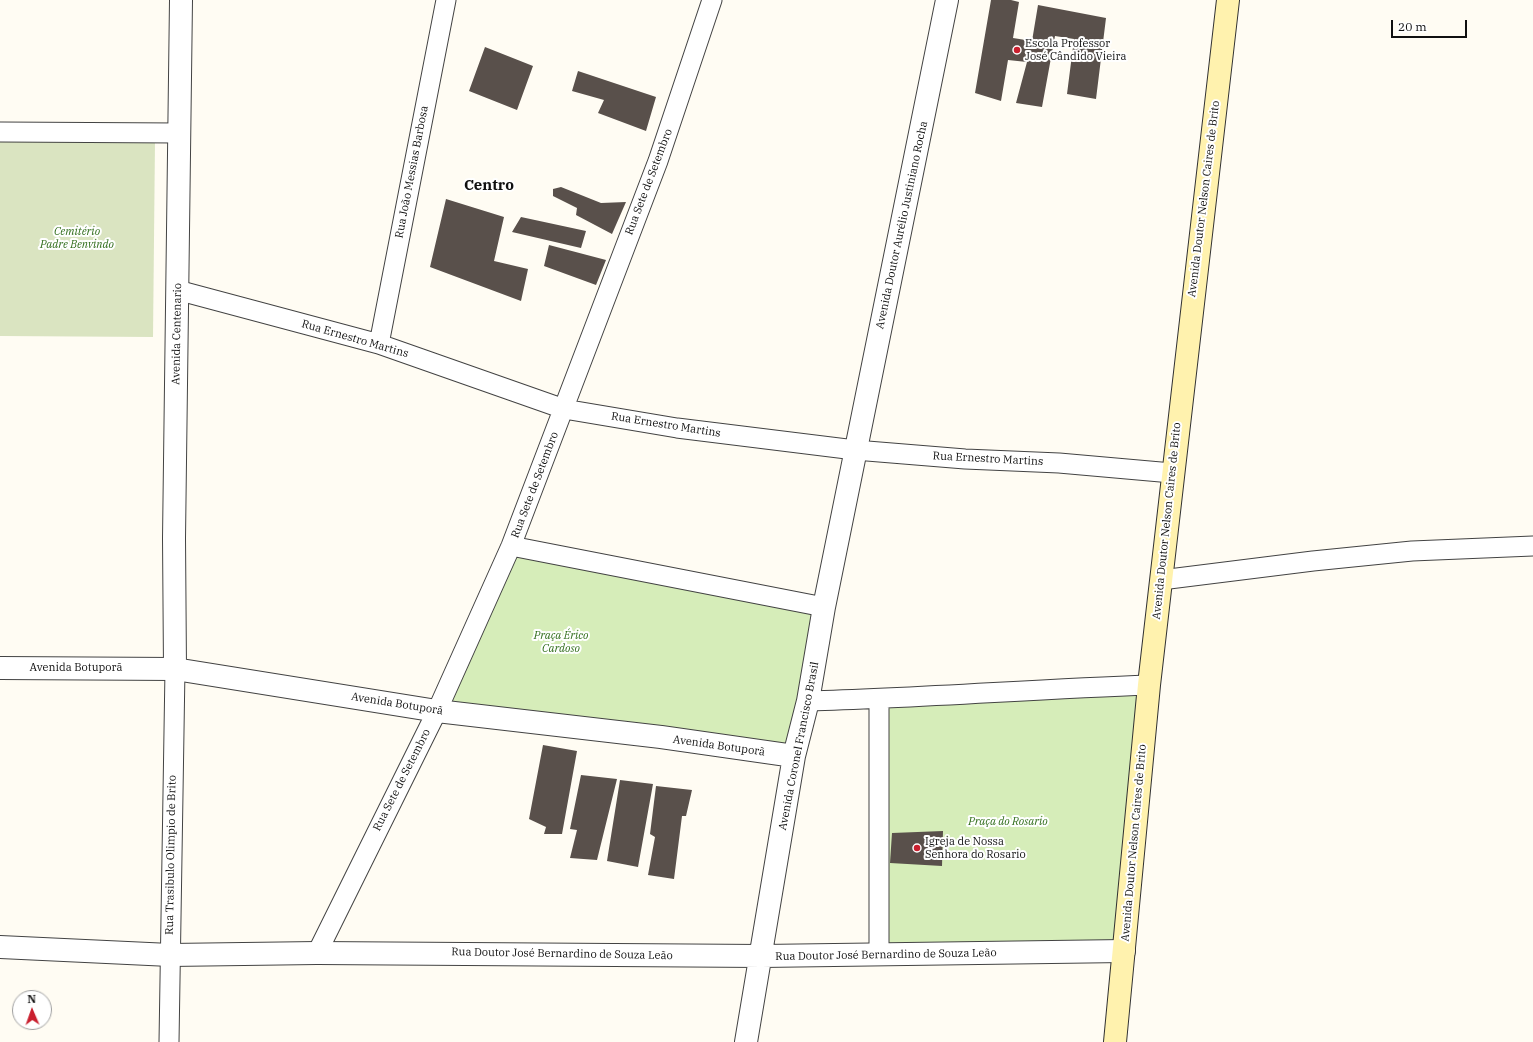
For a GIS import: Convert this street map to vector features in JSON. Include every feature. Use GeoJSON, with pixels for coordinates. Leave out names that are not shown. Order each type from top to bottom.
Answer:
{"type":"FeatureCollection","features":[{"type":"Feature","properties":{"kind":"main road","name":"Avenida Doutor Nelson Caires de Brito"},"geometry":{"type":"LineString","coordinates":[[1115,1042],[1149,685],[1172,473],[1228,0]]}},
{"type":"Feature","properties":{"kind":"street","name":"Avenida Centenario"},"geometry":{"type":"LineString","coordinates":[[175,669],[178,133],[181,0]]}},
{"type":"Feature","properties":{"kind":"street","name":"Rua João Messias Barbosa"},"geometry":{"type":"LineString","coordinates":[[378,344],[446,0]]}},
{"type":"Feature","properties":{"kind":"street","name":"Rua Sete de Setembro"},"geometry":{"type":"LineString","coordinates":[[317,953],[437,711],[511,546],[658,161],[712,0]]}},
{"type":"Feature","properties":{"kind":"street","name":"Avenida Doutor Aurélio Justiniano Rocha"},"geometry":{"type":"LineString","coordinates":[[855,450],[947,0]]}},
{"type":"Feature","properties":{"kind":"street"},"geometry":{"type":"LineString","coordinates":[[0,132],[178,133]]}},
{"type":"Feature","properties":{"kind":"street","name":"Rua Ernestro Martins"},"geometry":{"type":"LineString","coordinates":[[177,290],[378,344],[564,409],[677,428],[855,450],[965,459],[1059,463],[1172,473]]}},
{"type":"Feature","properties":{"kind":"street","name":"Avenida Coronel Francisco Brasil"},"geometry":{"type":"LineString","coordinates":[[746,1042],[762,956],[794,756],[808,701],[824,607],[855,450]]}},
{"type":"Feature","properties":{"kind":"street"},"geometry":{"type":"LineString","coordinates":[[511,546],[824,607]]}},
{"type":"Feature","properties":{"kind":"street"},"geometry":{"type":"LineString","coordinates":[[1161,580],[1313,561],[1412,551],[1533,546]]}},
{"type":"Feature","properties":{"kind":"street","name":"Avenida Botuporã"},"geometry":{"type":"LineString","coordinates":[[0,668],[175,669],[437,711],[661,737],[794,756]]}},
{"type":"Feature","properties":{"kind":"street","name":"Rua Trasibulo Olimpio de Brito"},"geometry":{"type":"LineString","coordinates":[[170,1042],[175,669]]}},
{"type":"Feature","properties":{"kind":"street"},"geometry":{"type":"LineString","coordinates":[[808,701],[879,699],[1034,689],[1149,685]]}},
{"type":"Feature","properties":{"kind":"street"},"geometry":{"type":"LineString","coordinates":[[879,699],[879,955]]}},
{"type":"Feature","properties":{"kind":"street","name":"Rua Doutor José Bernardino de Souza Leão"},"geometry":{"type":"LineString","coordinates":[[0,947],[170,955],[317,953],[762,956],[1124,951]]}},
{"type":"Feature","properties":{"kind":"green space","name":"Cemitério Padre Benvindo"},"geometry":{"type":"Polygon","coordinates":[[[0,140],[155,141],[153,337],[0,336],[0,140]]]}},
{"type":"Feature","properties":{"kind":"green space","name":"Praça Érico Cardoso"},"geometry":{"type":"Polygon","coordinates":[[[511,546],[824,607],[794,756],[437,711],[511,546]]]}},
{"type":"Feature","properties":{"kind":"green space","name":"Praça do Rosario"},"geometry":{"type":"Polygon","coordinates":[[[1146,685],[1124,951],[879,952],[882,699],[1146,685]]]}},
{"type":"Feature","properties":{"kind":"building","name":"Escola Professor José Cândido Vieira"},"geometry":{"type":"Polygon","coordinates":[[[991,0],[1011,0],[1019,2],[1013,38],[1032,41],[1038,5],[1106,18],[1096,99],[1067,94],[1074,39],[1055,36],[1042,107],[1016,103],[1027,62],[1008,60],[1001,101],[975,93],[991,0]]]}},
{"type":"Feature","properties":{"kind":"building"},"geometry":{"type":"Polygon","coordinates":[[[485,47],[533,66],[517,110],[469,91],[485,47]]]}},
{"type":"Feature","properties":{"kind":"building"},"geometry":{"type":"Polygon","coordinates":[[[578,71],[656,97],[646,131],[598,113],[604,100],[572,91],[578,71]]]}},
{"type":"Feature","properties":{"kind":"building"},"geometry":{"type":"Polygon","coordinates":[[[561,187],[601,203],[626,202],[612,234],[576,215],[577,208],[553,196],[553,189],[561,187]]]}},
{"type":"Feature","properties":{"kind":"building"},"geometry":{"type":"Polygon","coordinates":[[[446,199],[504,217],[494,261],[528,269],[521,301],[430,267],[446,199]]]}},
{"type":"Feature","properties":{"kind":"building"},"geometry":{"type":"Polygon","coordinates":[[[521,217],[586,231],[581,248],[512,232],[521,217]]]}},
{"type":"Feature","properties":{"kind":"building"},"geometry":{"type":"Polygon","coordinates":[[[549,245],[606,260],[596,285],[544,266],[549,245]]]}},
{"type":"Feature","properties":{"kind":"building"},"geometry":{"type":"Polygon","coordinates":[[[543,745],[577,751],[562,834],[544,834],[546,827],[529,819],[543,745]]]}},
{"type":"Feature","properties":{"kind":"building"},"geometry":{"type":"Polygon","coordinates":[[[581,775],[617,779],[597,860],[570,858],[577,830],[570,829],[581,775]]]}},
{"type":"Feature","properties":{"kind":"building"},"geometry":{"type":"Polygon","coordinates":[[[620,780],[653,784],[638,867],[607,861],[620,780]]]}},
{"type":"Feature","properties":{"kind":"building"},"geometry":{"type":"Polygon","coordinates":[[[656,786],[692,790],[686,816],[682,816],[674,879],[648,875],[655,837],[650,834],[656,786]]]}},
{"type":"Feature","properties":{"kind":"building","name":"Igreja de Nossa Senhora do Rosario"},"geometry":{"type":"Polygon","coordinates":[[[943,831],[942,866],[890,863],[892,833],[943,831]]]}},
{"type":"Feature","properties":{"kind":"place","name":"Escola Professor José Cândido Vieira"},"geometry":{"type":"Point","coordinates":[1017,50]}},
{"type":"Feature","properties":{"kind":"place","name":"Igreja de Nossa Senhora do Rosario"},"geometry":{"type":"Point","coordinates":[917,848]}},
{"type":"Feature","properties":{"kind":"district","name":"Centro"},"geometry":{"type":"Point","coordinates":[489,186]}}]}
